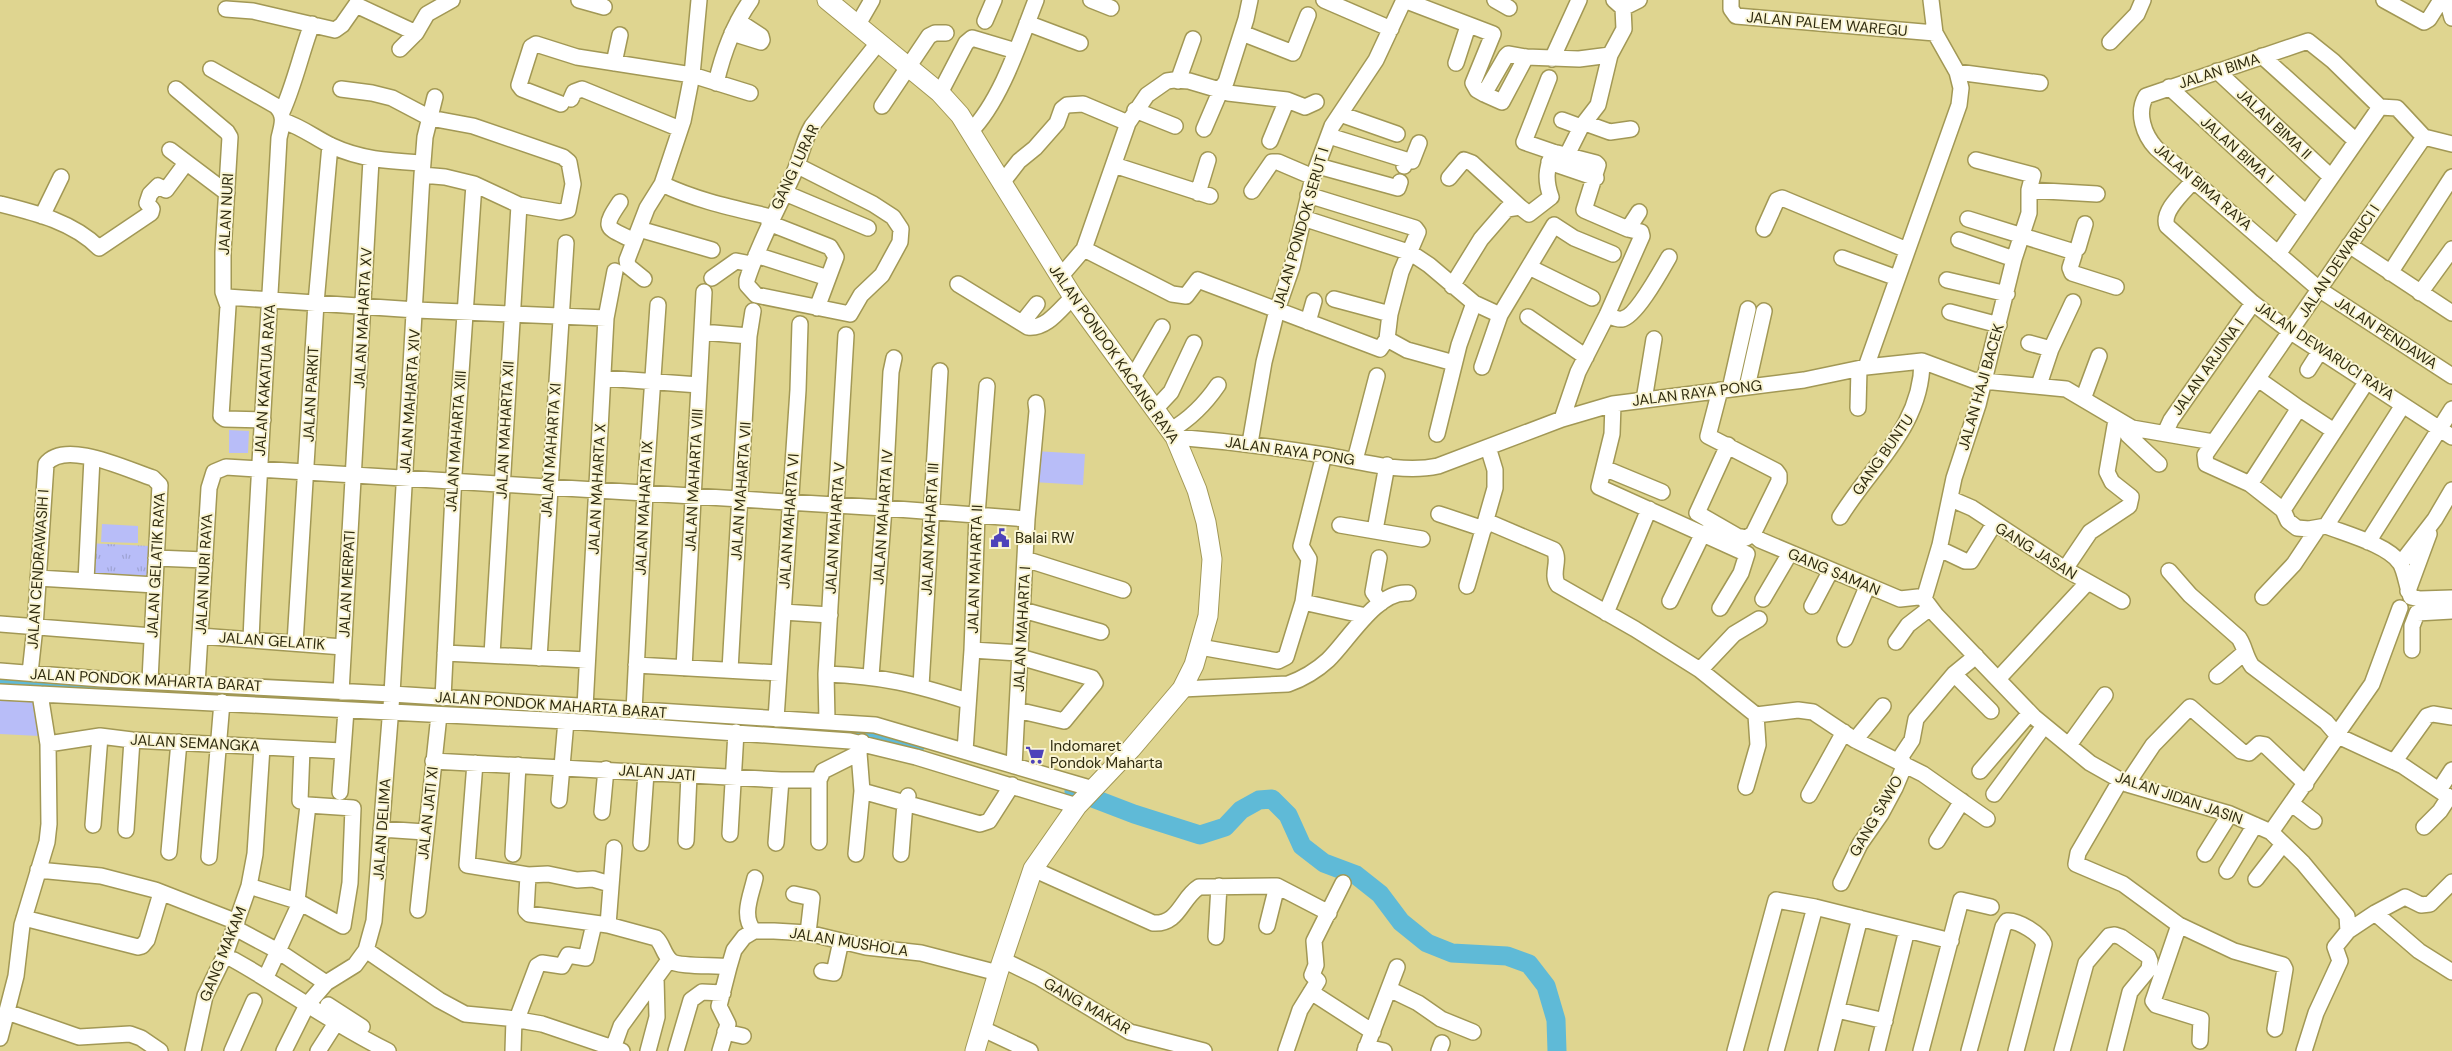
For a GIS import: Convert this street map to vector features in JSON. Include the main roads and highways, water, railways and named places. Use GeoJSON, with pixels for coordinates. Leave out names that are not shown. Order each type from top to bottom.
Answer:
{"type":"FeatureCollection","features":[{"type":"Feature","properties":{"kind":"main road","name":"JALAN PONDOK KACANG RAYA"},"geometry":{"type":"LineString","coordinates":[[827,0],[940,93],[960,116],[1072,297],[1132,379],[1156,408],[1173,434],[1197,490],[1209,537],[1212,581],[1208,616],[1200,647],[1182,689],[1131,749],[1086,796],[1033,869],[1000,966],[975,1051]]}},
{"type":"Feature","properties":{"kind":"waterway"},"geometry":{"type":"LineString","coordinates":[[0,679],[121,687]]}},
{"type":"Feature","properties":{"kind":"waterway"},"geometry":{"type":"LineString","coordinates":[[847,730],[868,732],[916,744]]}},
{"type":"Feature","properties":{"kind":"waterway"},"geometry":{"type":"LineString","coordinates":[[1074,791],[1134,814],[1200,835],[1225,827],[1241,810],[1259,800],[1272,799],[1288,815],[1302,846],[1324,863],[1356,875],[1380,894],[1401,922],[1427,943],[1452,953],[1507,956],[1529,964],[1546,986],[1556,1020],[1557,1051]]}},
{"type":"Feature","properties":{"kind":"place","name":"Balai RW"},"geometry":{"type":"Point","coordinates":[1000,538]}},
{"type":"Feature","properties":{"kind":"place","name":"Indomaret Pondok Maharta"},"geometry":{"type":"Point","coordinates":[1035,755]}}]}
